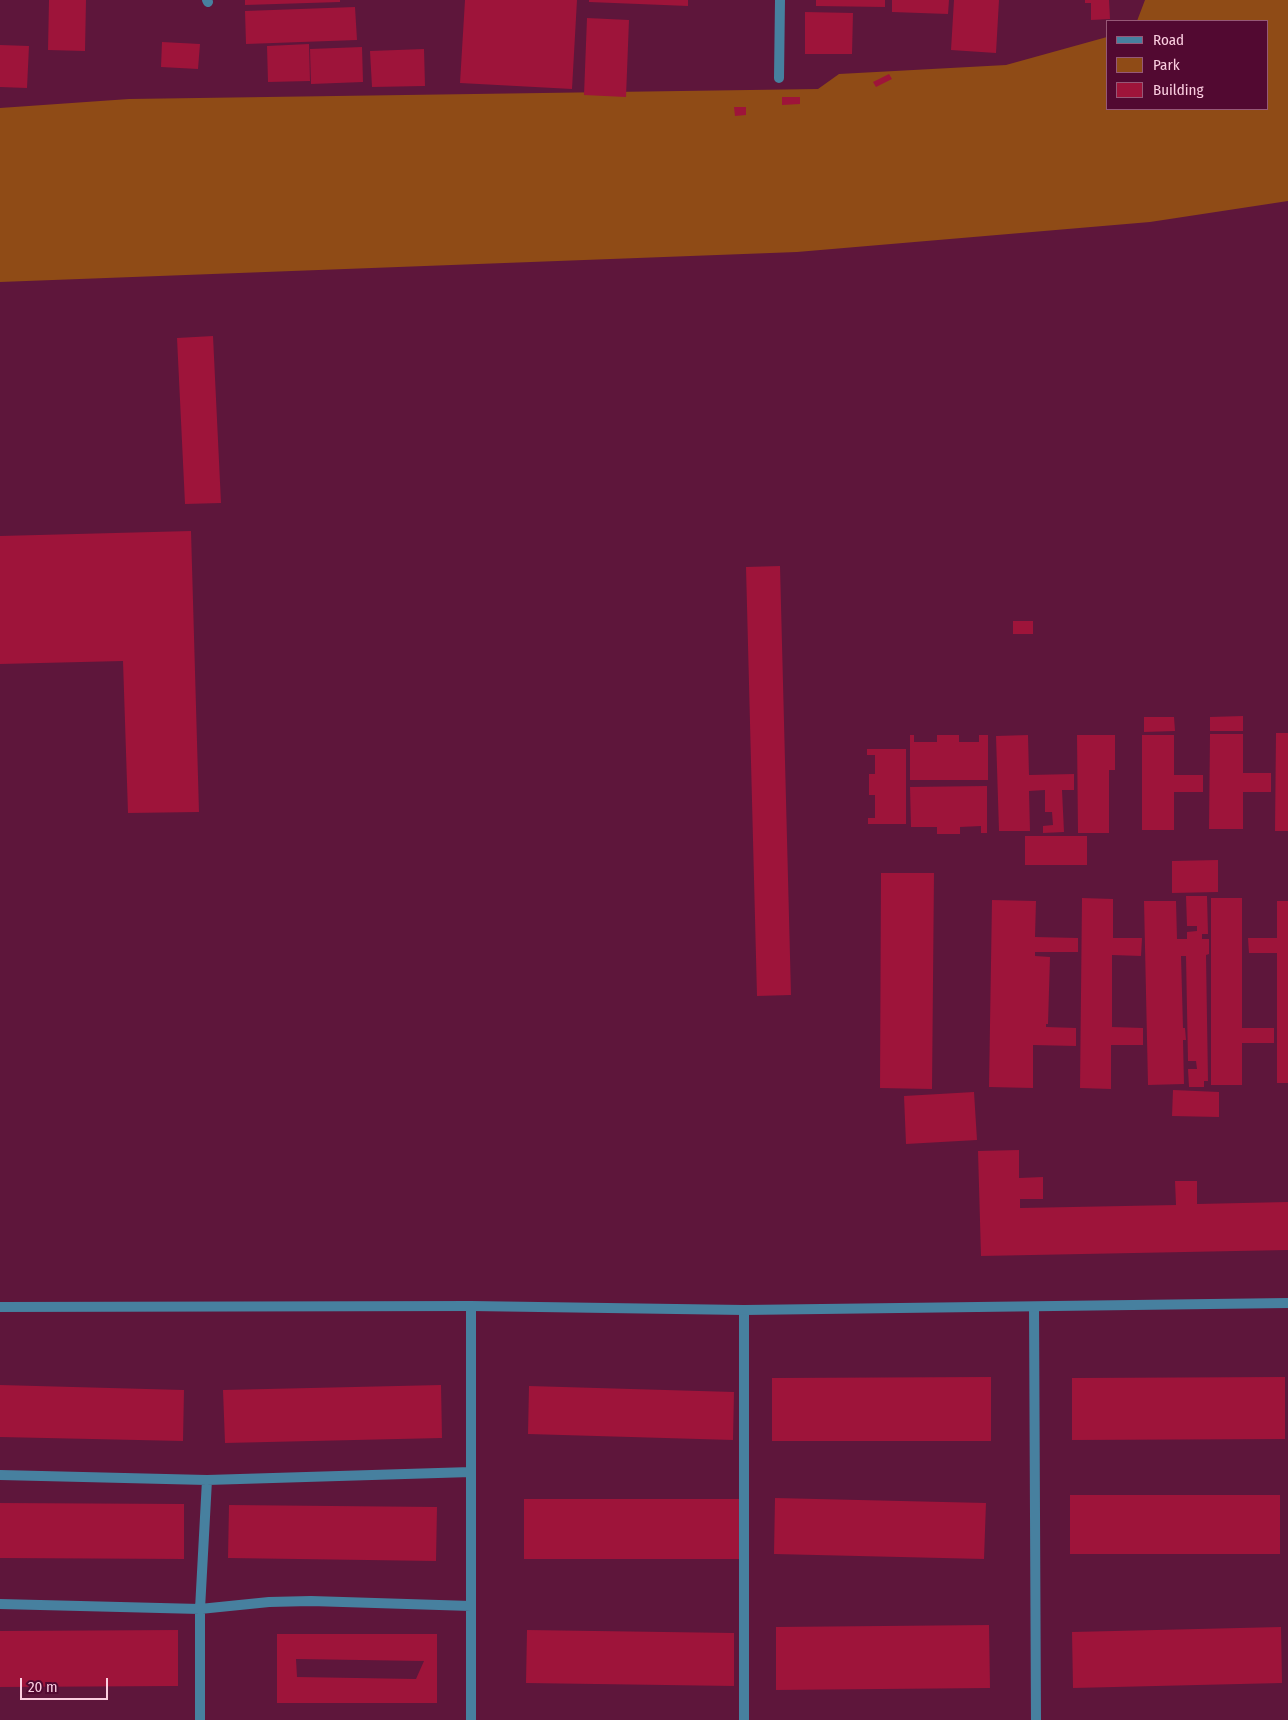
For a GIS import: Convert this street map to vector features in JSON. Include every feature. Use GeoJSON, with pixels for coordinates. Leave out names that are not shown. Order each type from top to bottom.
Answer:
{"type":"FeatureCollection","features":[{"type":"Feature","properties":{"kind":"street"},"geometry":{"type":"LineString","coordinates":[[779,78],[780,0]]}},
{"type":"Feature","properties":{"kind":"street"},"geometry":{"type":"LineString","coordinates":[[0,1307],[471,1306],[744,1310],[1288,1303]]}},
{"type":"Feature","properties":{"kind":"street"},"geometry":{"type":"LineString","coordinates":[[471,1306],[471,1720]]}},
{"type":"Feature","properties":{"kind":"street"},"geometry":{"type":"LineString","coordinates":[[1034,1307],[1036,1720]]}},
{"type":"Feature","properties":{"kind":"street"},"geometry":{"type":"LineString","coordinates":[[744,1310],[744,1720]]}},
{"type":"Feature","properties":{"kind":"street"},"geometry":{"type":"LineString","coordinates":[[0,1475],[207,1480],[471,1472]]}},
{"type":"Feature","properties":{"kind":"street"},"geometry":{"type":"LineString","coordinates":[[200,1720],[200,1609],[207,1480]]}},
{"type":"Feature","properties":{"kind":"street"},"geometry":{"type":"LineString","coordinates":[[0,1604],[200,1609],[312,1600],[471,1606]]}},
{"type":"Feature","properties":{"kind":"green space"},"geometry":{"type":"Polygon","coordinates":[[[1145,0],[1288,0],[1288,201],[1150,222],[797,252],[0,282],[0,108],[129,99],[818,89],[839,74],[1006,65],[1106,37],[1106,110],[1268,110],[1268,20],[1137,20],[1145,0]]]}},
{"type":"Feature","properties":{"kind":"building"},"geometry":{"type":"Polygon","coordinates":[[[49,0],[86,0],[85,51],[48,50],[49,0]]]}},
{"type":"Feature","properties":{"kind":"building"},"geometry":{"type":"Polygon","coordinates":[[[245,0],[340,0],[340,2],[245,5],[245,0]]]}},
{"type":"Feature","properties":{"kind":"building"},"geometry":{"type":"Polygon","coordinates":[[[465,0],[577,0],[572,89],[460,83],[465,0]]]}},
{"type":"Feature","properties":{"kind":"building"},"geometry":{"type":"Polygon","coordinates":[[[589,0],[688,0],[688,6],[589,2],[589,0]]]}},
{"type":"Feature","properties":{"kind":"building"},"geometry":{"type":"Polygon","coordinates":[[[816,0],[885,0],[885,7],[816,6],[816,0]]]}},
{"type":"Feature","properties":{"kind":"building"},"geometry":{"type":"Polygon","coordinates":[[[892,0],[949,0],[948,14],[892,12],[892,0]]]}},
{"type":"Feature","properties":{"kind":"building"},"geometry":{"type":"Polygon","coordinates":[[[954,0],[999,0],[996,53],[951,50],[954,0]]]}},
{"type":"Feature","properties":{"kind":"building"},"geometry":{"type":"Polygon","coordinates":[[[1085,0],[1109,0],[1110,19],[1091,20],[1091,3],[1085,3],[1085,0]]]}},
{"type":"Feature","properties":{"kind":"building"},"geometry":{"type":"Polygon","coordinates":[[[355,7],[357,40],[246,44],[245,11],[355,7]]]}},
{"type":"Feature","properties":{"kind":"building"},"geometry":{"type":"Polygon","coordinates":[[[805,12],[853,13],[852,54],[805,54],[805,12]]]}},
{"type":"Feature","properties":{"kind":"building"},"geometry":{"type":"Polygon","coordinates":[[[587,18],[629,20],[626,97],[584,95],[587,18]]]}},
{"type":"Feature","properties":{"kind":"building"},"geometry":{"type":"Polygon","coordinates":[[[162,42],[200,44],[198,69],[161,67],[162,42]]]}},
{"type":"Feature","properties":{"kind":"building"},"geometry":{"type":"Polygon","coordinates":[[[309,44],[310,81],[268,82],[267,46],[309,44]]]}},
{"type":"Feature","properties":{"kind":"building"},"geometry":{"type":"Polygon","coordinates":[[[0,45],[29,46],[27,88],[0,87],[0,45]]]}},
{"type":"Feature","properties":{"kind":"building"},"geometry":{"type":"Polygon","coordinates":[[[362,47],[363,82],[311,84],[310,49],[362,47]]]}},
{"type":"Feature","properties":{"kind":"building"},"geometry":{"type":"Polygon","coordinates":[[[424,49],[425,86],[372,87],[370,51],[424,49]]]}},
{"type":"Feature","properties":{"kind":"building"},"geometry":{"type":"Polygon","coordinates":[[[889,74],[892,79],[876,87],[873,82],[889,74]]]}},
{"type":"Feature","properties":{"kind":"building"},"geometry":{"type":"Polygon","coordinates":[[[782,97],[800,97],[800,104],[782,105],[782,97]]]}},
{"type":"Feature","properties":{"kind":"building"},"geometry":{"type":"Polygon","coordinates":[[[734,107],[746,107],[746,115],[735,116],[734,107]]]}},
{"type":"Feature","properties":{"kind":"building"},"geometry":{"type":"Polygon","coordinates":[[[213,336],[221,503],[185,504],[177,338],[213,336]]]}},
{"type":"Feature","properties":{"kind":"building"},"geometry":{"type":"Polygon","coordinates":[[[191,531],[199,812],[128,813],[123,661],[0,664],[0,536],[191,531]]]}},
{"type":"Feature","properties":{"kind":"building"},"geometry":{"type":"Polygon","coordinates":[[[780,566],[791,995],[757,996],[746,567],[780,566]]]}},
{"type":"Feature","properties":{"kind":"building"},"geometry":{"type":"Polygon","coordinates":[[[1013,621],[1033,621],[1033,634],[1013,634],[1013,621]]]}},
{"type":"Feature","properties":{"kind":"building"},"geometry":{"type":"Polygon","coordinates":[[[1243,716],[1243,731],[1210,731],[1210,717],[1243,716]]]}},
{"type":"Feature","properties":{"kind":"building"},"geometry":{"type":"Polygon","coordinates":[[[1144,717],[1174,717],[1175,731],[1144,732],[1144,717]]]}},
{"type":"Feature","properties":{"kind":"building"},"geometry":{"type":"Polygon","coordinates":[[[1276,733],[1288,733],[1288,831],[1275,831],[1276,733]]]}},
{"type":"Feature","properties":{"kind":"building"},"geometry":{"type":"Polygon","coordinates":[[[1210,734],[1243,734],[1243,773],[1271,773],[1271,792],[1243,792],[1243,829],[1209,829],[1210,734]]]}},
{"type":"Feature","properties":{"kind":"building"},"geometry":{"type":"Polygon","coordinates":[[[910,735],[914,735],[914,742],[937,742],[937,735],[959,735],[959,742],[979,742],[979,735],[988,735],[988,780],[910,780],[910,735]]]}},
{"type":"Feature","properties":{"kind":"building"},"geometry":{"type":"Polygon","coordinates":[[[1028,735],[1029,775],[1074,774],[1074,790],[1062,790],[1064,832],[1043,833],[1043,826],[1053,825],[1052,812],[1045,812],[1045,790],[1029,791],[1030,831],[999,831],[996,736],[1028,735]]]}},
{"type":"Feature","properties":{"kind":"building"},"geometry":{"type":"Polygon","coordinates":[[[1077,735],[1115,735],[1115,770],[1109,770],[1109,833],[1078,833],[1077,735]]]}},
{"type":"Feature","properties":{"kind":"building"},"geometry":{"type":"Polygon","coordinates":[[[1142,735],[1174,735],[1174,775],[1203,775],[1203,792],[1174,792],[1174,830],[1142,830],[1142,735]]]}},
{"type":"Feature","properties":{"kind":"building"},"geometry":{"type":"Polygon","coordinates":[[[867,749],[906,749],[906,824],[868,824],[868,818],[875,818],[875,795],[869,795],[869,774],[875,774],[875,755],[867,755],[867,749]]]}},
{"type":"Feature","properties":{"kind":"building"},"geometry":{"type":"Polygon","coordinates":[[[987,786],[987,833],[981,833],[981,826],[960,827],[960,834],[937,834],[937,827],[911,827],[910,787],[987,786]]]}},
{"type":"Feature","properties":{"kind":"building"},"geometry":{"type":"Polygon","coordinates":[[[1025,836],[1087,836],[1087,865],[1025,865],[1025,836]]]}},
{"type":"Feature","properties":{"kind":"building"},"geometry":{"type":"Polygon","coordinates":[[[1218,860],[1218,892],[1172,893],[1172,861],[1218,860]]]}},
{"type":"Feature","properties":{"kind":"building"},"geometry":{"type":"Polygon","coordinates":[[[881,873],[934,873],[932,1089],[880,1088],[881,873]]]}},
{"type":"Feature","properties":{"kind":"building"},"geometry":{"type":"Polygon","coordinates":[[[1186,896],[1207,896],[1208,934],[1202,934],[1202,939],[1209,939],[1209,954],[1206,955],[1208,1081],[1204,1081],[1204,1087],[1189,1087],[1188,1069],[1197,1069],[1196,1061],[1188,1061],[1186,956],[1181,956],[1183,1028],[1185,1028],[1186,1040],[1183,1040],[1184,1084],[1148,1085],[1144,901],[1176,901],[1177,939],[1187,939],[1187,932],[1197,931],[1197,926],[1187,926],[1186,896]]]}},
{"type":"Feature","properties":{"kind":"building"},"geometry":{"type":"Polygon","coordinates":[[[1082,898],[1113,899],[1113,938],[1142,938],[1141,956],[1112,955],[1112,1027],[1143,1028],[1143,1045],[1111,1045],[1111,1089],[1080,1088],[1082,898]]]}},
{"type":"Feature","properties":{"kind":"building"},"geometry":{"type":"Polygon","coordinates":[[[1211,898],[1242,898],[1242,1028],[1274,1028],[1274,1043],[1242,1043],[1242,1085],[1211,1085],[1211,898]]]}},
{"type":"Feature","properties":{"kind":"building"},"geometry":{"type":"Polygon","coordinates":[[[992,900],[1036,901],[1035,937],[1078,938],[1078,952],[1035,952],[1035,956],[1050,957],[1048,1024],[1046,1024],[1046,1027],[1076,1028],[1076,1046],[1033,1045],[1033,1088],[989,1087],[992,900]]]}},
{"type":"Feature","properties":{"kind":"building"},"geometry":{"type":"Polygon","coordinates":[[[1277,901],[1288,901],[1288,1083],[1277,1083],[1277,953],[1249,953],[1248,938],[1277,938],[1277,901]]]}},
{"type":"Feature","properties":{"kind":"building"},"geometry":{"type":"Polygon","coordinates":[[[1173,1090],[1219,1092],[1219,1117],[1172,1116],[1173,1090]]]}},
{"type":"Feature","properties":{"kind":"building"},"geometry":{"type":"Polygon","coordinates":[[[974,1092],[977,1140],[906,1144],[904,1096],[974,1092]]]}},
{"type":"Feature","properties":{"kind":"building"},"geometry":{"type":"Polygon","coordinates":[[[1019,1150],[1019,1178],[1043,1177],[1043,1199],[1020,1199],[1020,1208],[1176,1205],[1175,1181],[1197,1181],[1197,1204],[1288,1202],[1288,1250],[981,1256],[978,1151],[1019,1150]]]}},
{"type":"Feature","properties":{"kind":"building"},"geometry":{"type":"Polygon","coordinates":[[[991,1377],[991,1441],[772,1441],[772,1378],[991,1377]]]}},
{"type":"Feature","properties":{"kind":"building"},"geometry":{"type":"Polygon","coordinates":[[[1285,1377],[1285,1439],[1072,1440],[1072,1378],[1285,1377]]]}},
{"type":"Feature","properties":{"kind":"building"},"geometry":{"type":"Polygon","coordinates":[[[0,1385],[184,1390],[183,1441],[0,1437],[0,1385]]]}},
{"type":"Feature","properties":{"kind":"building"},"geometry":{"type":"Polygon","coordinates":[[[441,1385],[442,1438],[225,1443],[223,1390],[441,1385]]]}},
{"type":"Feature","properties":{"kind":"building"},"geometry":{"type":"Polygon","coordinates":[[[529,1386],[734,1392],[733,1440],[528,1434],[529,1386]]]}},
{"type":"Feature","properties":{"kind":"building"},"geometry":{"type":"Polygon","coordinates":[[[1070,1495],[1280,1495],[1280,1554],[1070,1554],[1070,1495]]]}},
{"type":"Feature","properties":{"kind":"building"},"geometry":{"type":"Polygon","coordinates":[[[775,1498],[986,1503],[984,1559],[774,1554],[775,1498]]]}},
{"type":"Feature","properties":{"kind":"building"},"geometry":{"type":"Polygon","coordinates":[[[524,1499],[741,1499],[741,1559],[524,1559],[524,1499]]]}},
{"type":"Feature","properties":{"kind":"building"},"geometry":{"type":"Polygon","coordinates":[[[0,1503],[184,1504],[184,1559],[0,1558],[0,1503]]]}},
{"type":"Feature","properties":{"kind":"building"},"geometry":{"type":"Polygon","coordinates":[[[229,1505],[437,1507],[436,1561],[228,1558],[229,1505]]]}},
{"type":"Feature","properties":{"kind":"building"},"geometry":{"type":"Polygon","coordinates":[[[989,1625],[990,1688],[776,1690],[776,1627],[989,1625]]]}},
{"type":"Feature","properties":{"kind":"building"},"geometry":{"type":"Polygon","coordinates":[[[1281,1627],[1282,1683],[1073,1688],[1072,1632],[1281,1627]]]}},
{"type":"Feature","properties":{"kind":"building"},"geometry":{"type":"Polygon","coordinates":[[[178,1630],[178,1686],[0,1687],[0,1631],[178,1630]]]}},
{"type":"Feature","properties":{"kind":"building"},"geometry":{"type":"Polygon","coordinates":[[[527,1630],[734,1633],[734,1686],[526,1683],[527,1630]]]}},
{"type":"Feature","properties":{"kind":"building"},"geometry":{"type":"Polygon","coordinates":[[[277,1634],[437,1634],[437,1703],[277,1703],[277,1634]],[[296,1659],[297,1677],[416,1679],[424,1661],[296,1659]]]}}]}
